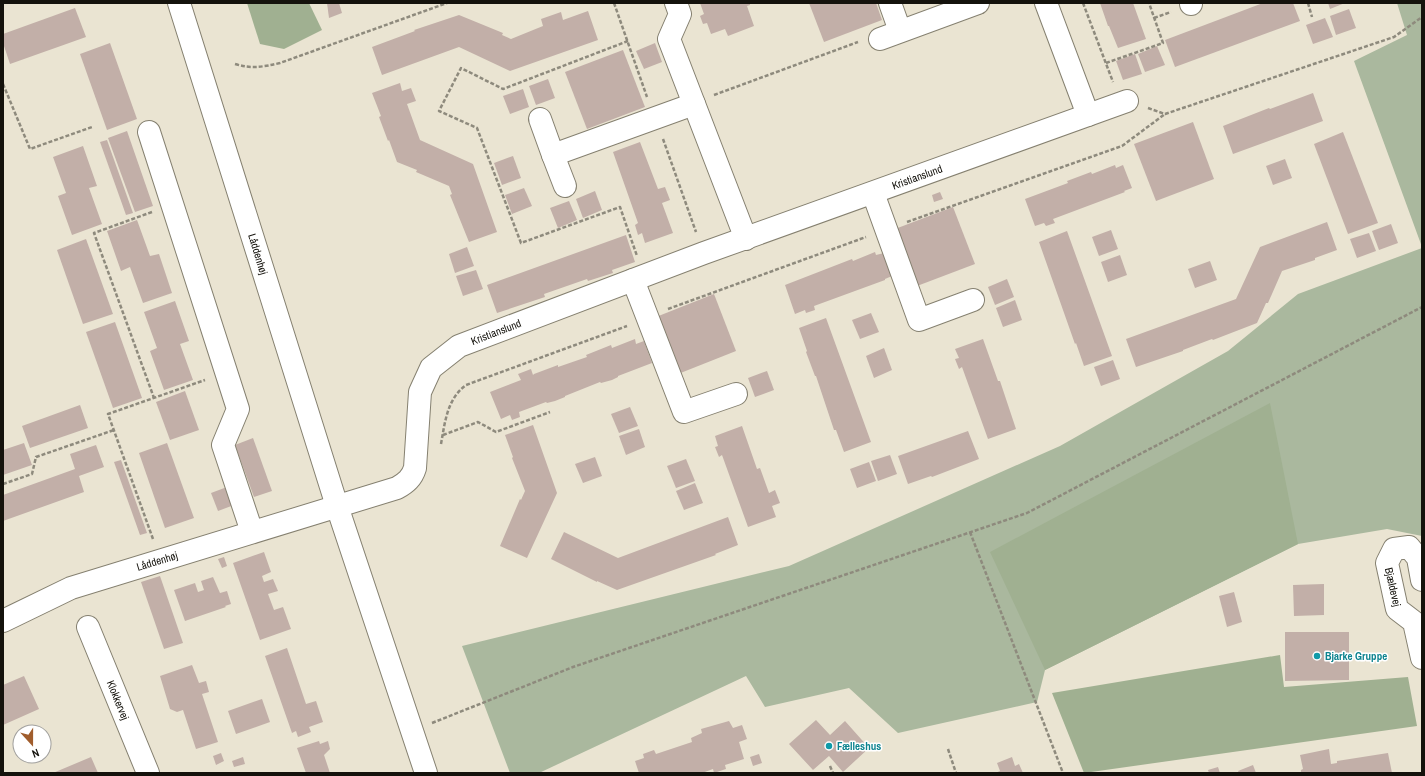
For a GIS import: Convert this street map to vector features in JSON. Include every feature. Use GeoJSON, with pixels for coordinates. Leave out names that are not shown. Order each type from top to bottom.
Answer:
{"type":"FeatureCollection","features":[{"type":"Feature","properties":{"kind":"street","name":"Låddenhøj"},"geometry":{"type":"LineString","coordinates":[[179,3],[337,506],[426,773]]}},
{"type":"Feature","properties":{"kind":"street"},"geometry":{"type":"LineString","coordinates":[[676,3],[680,14],[669,39],[746,239]]}},
{"type":"Feature","properties":{"kind":"street"},"geometry":{"type":"LineString","coordinates":[[890,3],[890,35],[978,3]]}},
{"type":"Feature","properties":{"kind":"street"},"geometry":{"type":"LineString","coordinates":[[1046,3],[1088,115]]}},
{"type":"Feature","properties":{"kind":"street","name":"Kristianslund"},"geometry":{"type":"LineString","coordinates":[[337,506],[397,488],[409,480],[415,468],[420,392],[431,368],[459,346],[704,253],[1124,102]]}},
{"type":"Feature","properties":{"kind":"street"},"geometry":{"type":"LineString","coordinates":[[553,155],[694,104]]}},
{"type":"Feature","properties":{"kind":"street"},"geometry":{"type":"LineString","coordinates":[[540,119],[565,186]]}},
{"type":"Feature","properties":{"kind":"street"},"geometry":{"type":"LineString","coordinates":[[149,132],[238,409],[223,445],[252,532]]}},
{"type":"Feature","properties":{"kind":"street"},"geometry":{"type":"LineString","coordinates":[[872,193],[919,320],[973,300]]}},
{"type":"Feature","properties":{"kind":"street"},"geometry":{"type":"LineString","coordinates":[[633,280],[684,412],[736,394]]}},
{"type":"Feature","properties":{"kind":"street","name":"Låddenhøj"},"geometry":{"type":"LineString","coordinates":[[3,621],[71,588],[337,506]]}},
{"type":"Feature","properties":{"kind":"street","name":"Bjældevej"},"geometry":{"type":"LineString","coordinates":[[1422,580],[1418,558],[1409,547],[1394,549],[1387,564],[1397,610],[1418,617],[1422,658]]}},
{"type":"Feature","properties":{"kind":"street","name":"Klokkervej"},"geometry":{"type":"LineString","coordinates":[[88,627],[148,773]]}},
{"type":"Feature","properties":{"kind":"path"},"geometry":{"type":"LineString","coordinates":[[234,64],[258,68],[280,63],[447,3]]}},
{"type":"Feature","properties":{"kind":"path"},"geometry":{"type":"LineString","coordinates":[[1083,3],[1106,63],[1124,102],[1165,114]]}},
{"type":"Feature","properties":{"kind":"path"},"geometry":{"type":"LineString","coordinates":[[1106,63],[1163,43],[1149,3]]}},
{"type":"Feature","properties":{"kind":"path"},"geometry":{"type":"LineString","coordinates":[[1308,3],[1312,17]]}},
{"type":"Feature","properties":{"kind":"path"},"geometry":{"type":"LineString","coordinates":[[440,450],[447,413],[453,398],[458,391],[466,385],[630,325],[647,316],[1122,146],[1165,114],[1394,37],[1422,17]]}},
{"type":"Feature","properties":{"kind":"path"},"geometry":{"type":"LineString","coordinates":[[694,104],[704,98],[866,39],[890,35]]}},
{"type":"Feature","properties":{"kind":"path"},"geometry":{"type":"LineString","coordinates":[[3,84],[30,149],[92,127]]}},
{"type":"Feature","properties":{"kind":"path"},"geometry":{"type":"LineString","coordinates":[[154,398],[94,232],[172,205]]}},
{"type":"Feature","properties":{"kind":"path"},"geometry":{"type":"LineString","coordinates":[[411,731],[574,667],[1027,512],[1422,307]]}},
{"type":"Feature","properties":{"kind":"path"},"geometry":{"type":"LineString","coordinates":[[161,560],[108,414],[226,372]]}},
{"type":"Feature","properties":{"kind":"path"},"geometry":{"type":"LineString","coordinates":[[443,435],[478,422],[496,432],[550,412]]}},
{"type":"Feature","properties":{"kind":"path"},"geometry":{"type":"LineString","coordinates":[[3,484],[32,474],[36,457],[114,430]]}},
{"type":"Feature","properties":{"kind":"path"},"geometry":{"type":"LineString","coordinates":[[970,532],[1064,773]]}},
{"type":"Feature","properties":{"kind":"path"},"geometry":{"type":"LineString","coordinates":[[948,749],[956,773]]}},
{"type":"Feature","properties":{"kind":"path"},"geometry":{"type":"LineString","coordinates":[[830,766],[833,773]]}},
{"type":"Feature","properties":{"kind":"green space"},"geometry":{"type":"Polygon","coordinates":[[[247,3],[309,3],[322,30],[284,49],[260,44],[247,3]]]}},
{"type":"Feature","properties":{"kind":"green space"},"geometry":{"type":"Polygon","coordinates":[[[1397,3],[1422,3],[1422,247],[1354,61],[1407,35],[1397,3]]]}},
{"type":"Feature","properties":{"kind":"green space"},"geometry":{"type":"Polygon","coordinates":[[[1422,248],[1422,536],[1387,529],[1298,544],[1045,670],[1037,702],[898,733],[849,688],[765,707],[746,676],[539,773],[510,773],[462,646],[789,566],[1060,446],[1228,351],[1298,294],[1422,248]]]}},
{"type":"Feature","properties":{"kind":"green space"},"geometry":{"type":"Polygon","coordinates":[[[1270,403],[1298,544],[1045,670],[990,552],[1270,403]]]}},
{"type":"Feature","properties":{"kind":"green space"},"geometry":{"type":"Polygon","coordinates":[[[1280,655],[1284,687],[1408,677],[1417,726],[1084,773],[1052,693],[1280,655]]]}},
{"type":"Feature","properties":{"kind":"building"},"geometry":{"type":"Polygon","coordinates":[[[327,3],[339,3],[342,13],[329,18],[327,3]]]}},
{"type":"Feature","properties":{"kind":"building"},"geometry":{"type":"Polygon","coordinates":[[[700,3],[750,3],[750,5],[747,6],[754,26],[728,36],[725,29],[711,34],[707,23],[703,24],[700,16],[704,14],[700,3]]]}},
{"type":"Feature","properties":{"kind":"building"},"geometry":{"type":"Polygon","coordinates":[[[809,3],[876,3],[882,20],[824,42],[809,3]]]}},
{"type":"Feature","properties":{"kind":"building"},"geometry":{"type":"Polygon","coordinates":[[[1100,3],[1133,3],[1146,39],[1118,48],[1100,3]]]}},
{"type":"Feature","properties":{"kind":"building"},"geometry":{"type":"Polygon","coordinates":[[[1263,3],[1293,3],[1300,21],[1175,67],[1165,40],[1263,3]]]}},
{"type":"Feature","properties":{"kind":"building"},"geometry":{"type":"Polygon","coordinates":[[[1328,3],[1345,3],[1330,9],[1328,3]]]}},
{"type":"Feature","properties":{"kind":"building"},"geometry":{"type":"Polygon","coordinates":[[[75,8],[86,37],[10,64],[3,43],[3,34],[75,8]]]}},
{"type":"Feature","properties":{"kind":"building"},"geometry":{"type":"Polygon","coordinates":[[[1349,9],[1356,28],[1336,35],[1330,16],[1349,9]]]}},
{"type":"Feature","properties":{"kind":"building"},"geometry":{"type":"Polygon","coordinates":[[[588,11],[598,40],[510,71],[459,47],[382,75],[372,47],[415,31],[414,30],[459,15],[503,33],[502,35],[511,39],[543,26],[541,19],[561,12],[563,20],[588,11]]]}},
{"type":"Feature","properties":{"kind":"building"},"geometry":{"type":"Polygon","coordinates":[[[1325,18],[1333,37],[1313,44],[1306,25],[1325,18]]]}},
{"type":"Feature","properties":{"kind":"building"},"geometry":{"type":"Polygon","coordinates":[[[110,43],[137,119],[107,130],[80,54],[110,43]]]}},
{"type":"Feature","properties":{"kind":"building"},"geometry":{"type":"Polygon","coordinates":[[[655,43],[662,62],[644,69],[636,51],[655,43]]]}},
{"type":"Feature","properties":{"kind":"building"},"geometry":{"type":"Polygon","coordinates":[[[1157,46],[1165,65],[1145,72],[1138,54],[1157,46]]]}},
{"type":"Feature","properties":{"kind":"building"},"geometry":{"type":"Polygon","coordinates":[[[623,50],[645,107],[587,129],[565,72],[623,50]]]}},
{"type":"Feature","properties":{"kind":"building"},"geometry":{"type":"Polygon","coordinates":[[[1135,54],[1142,74],[1123,80],[1116,61],[1135,54]]]}},
{"type":"Feature","properties":{"kind":"building"},"geometry":{"type":"Polygon","coordinates":[[[548,79],[555,98],[536,105],[529,86],[548,79]]]}},
{"type":"Feature","properties":{"kind":"building"},"geometry":{"type":"Polygon","coordinates":[[[400,83],[402,91],[411,88],[416,101],[407,104],[420,140],[473,164],[497,232],[469,242],[450,195],[452,194],[449,186],[397,162],[379,117],[381,116],[372,93],[400,83]]]}},
{"type":"Feature","properties":{"kind":"building"},"geometry":{"type":"Polygon","coordinates":[[[523,89],[529,107],[510,114],[503,96],[523,89]]]}},
{"type":"Feature","properties":{"kind":"building"},"geometry":{"type":"Polygon","coordinates":[[[1313,93],[1323,121],[1233,154],[1223,126],[1313,93]]]}},
{"type":"Feature","properties":{"kind":"building"},"geometry":{"type":"Polygon","coordinates":[[[1193,122],[1214,179],[1156,201],[1134,144],[1193,122]]]}},
{"type":"Feature","properties":{"kind":"building"},"geometry":{"type":"Polygon","coordinates":[[[127,131],[153,206],[135,212],[108,138],[127,131]]]}},
{"type":"Feature","properties":{"kind":"building"},"geometry":{"type":"Polygon","coordinates":[[[1343,132],[1378,223],[1348,234],[1314,144],[1343,132]]]}},
{"type":"Feature","properties":{"kind":"building"},"geometry":{"type":"Polygon","coordinates":[[[107,140],[133,213],[126,215],[100,142],[107,140]]]}},
{"type":"Feature","properties":{"kind":"building"},"geometry":{"type":"Polygon","coordinates":[[[640,142],[658,189],[665,187],[670,200],[662,203],[673,233],[645,243],[642,233],[638,235],[635,225],[638,223],[613,152],[640,142]]]}},
{"type":"Feature","properties":{"kind":"building"},"geometry":{"type":"Polygon","coordinates":[[[83,146],[97,186],[89,188],[102,224],[72,235],[58,196],[66,193],[53,157],[83,146]]]}},
{"type":"Feature","properties":{"kind":"building"},"geometry":{"type":"Polygon","coordinates":[[[513,156],[521,178],[502,185],[494,163],[513,156]]]}},
{"type":"Feature","properties":{"kind":"building"},"geometry":{"type":"Polygon","coordinates":[[[1285,159],[1292,178],[1273,185],[1266,166],[1285,159]]]}},
{"type":"Feature","properties":{"kind":"building"},"geometry":{"type":"Polygon","coordinates":[[[1115,165],[1116,168],[1123,165],[1132,188],[1053,219],[1055,223],[1046,226],[1044,223],[1035,226],[1025,199],[1068,183],[1067,181],[1091,172],[1092,174],[1115,165]]]}},
{"type":"Feature","properties":{"kind":"building"},"geometry":{"type":"Polygon","coordinates":[[[524,188],[532,206],[512,214],[505,195],[524,188]]]}},
{"type":"Feature","properties":{"kind":"building"},"geometry":{"type":"Polygon","coordinates":[[[595,191],[602,210],[583,218],[576,199],[595,191]]]}},
{"type":"Feature","properties":{"kind":"building"},"geometry":{"type":"Polygon","coordinates":[[[940,192],[943,199],[934,202],[932,195],[940,192]]]}},
{"type":"Feature","properties":{"kind":"building"},"geometry":{"type":"Polygon","coordinates":[[[569,201],[577,220],[558,228],[550,208],[569,201]]]}},
{"type":"Feature","properties":{"kind":"building"},"geometry":{"type":"Polygon","coordinates":[[[953,207],[975,264],[917,286],[895,229],[953,207]]]}},
{"type":"Feature","properties":{"kind":"building"},"geometry":{"type":"Polygon","coordinates":[[[137,220],[150,256],[159,254],[172,293],[143,303],[130,267],[121,271],[107,231],[137,220]]]}},
{"type":"Feature","properties":{"kind":"building"},"geometry":{"type":"Polygon","coordinates":[[[1327,222],[1337,250],[1315,258],[1315,260],[1282,271],[1268,303],[1266,303],[1257,323],[1136,367],[1126,339],[1236,299],[1260,247],[1327,222]]]}},
{"type":"Feature","properties":{"kind":"building"},"geometry":{"type":"Polygon","coordinates":[[[1391,224],[1398,243],[1379,250],[1372,231],[1391,224]]]}},
{"type":"Feature","properties":{"kind":"building"},"geometry":{"type":"Polygon","coordinates":[[[1111,230],[1118,249],[1099,256],[1092,237],[1111,230]]]}},
{"type":"Feature","properties":{"kind":"building"},"geometry":{"type":"Polygon","coordinates":[[[1067,231],[1112,356],[1084,366],[1039,242],[1067,231]]]}},
{"type":"Feature","properties":{"kind":"building"},"geometry":{"type":"Polygon","coordinates":[[[1369,233],[1376,251],[1357,258],[1350,239],[1369,233]]]}},
{"type":"Feature","properties":{"kind":"building"},"geometry":{"type":"Polygon","coordinates":[[[626,235],[635,262],[612,270],[613,273],[588,281],[587,279],[544,294],[545,297],[497,313],[487,285],[626,235]]]}},
{"type":"Feature","properties":{"kind":"building"},"geometry":{"type":"Polygon","coordinates":[[[86,239],[113,314],[83,324],[57,250],[86,239]]]}},
{"type":"Feature","properties":{"kind":"building"},"geometry":{"type":"Polygon","coordinates":[[[467,247],[474,266],[455,273],[449,254],[467,247]]]}},
{"type":"Feature","properties":{"kind":"building"},"geometry":{"type":"Polygon","coordinates":[[[875,252],[876,255],[884,253],[892,276],[885,280],[814,306],[815,310],[806,313],[805,310],[795,314],[785,285],[852,259],[853,261],[875,252]]]}},
{"type":"Feature","properties":{"kind":"building"},"geometry":{"type":"Polygon","coordinates":[[[1120,255],[1127,275],[1108,282],[1101,262],[1120,255]]]}},
{"type":"Feature","properties":{"kind":"building"},"geometry":{"type":"Polygon","coordinates":[[[1210,261],[1217,280],[1195,288],[1188,269],[1210,261]]]}},
{"type":"Feature","properties":{"kind":"building"},"geometry":{"type":"Polygon","coordinates":[[[476,270],[483,289],[463,296],[456,276],[476,270]]]}},
{"type":"Feature","properties":{"kind":"building"},"geometry":{"type":"Polygon","coordinates":[[[1007,279],[1014,297],[995,305],[988,287],[1007,279]]]}},
{"type":"Feature","properties":{"kind":"building"},"geometry":{"type":"Polygon","coordinates":[[[714,294],[736,351],[678,374],[656,317],[714,294]]]}},
{"type":"Feature","properties":{"kind":"building"},"geometry":{"type":"Polygon","coordinates":[[[1015,300],[1022,320],[1003,327],[996,308],[1015,300]]]}},
{"type":"Feature","properties":{"kind":"building"},"geometry":{"type":"Polygon","coordinates":[[[175,301],[189,341],[180,344],[193,380],[164,390],[150,351],[157,348],[144,312],[175,301]]]}},
{"type":"Feature","properties":{"kind":"building"},"geometry":{"type":"Polygon","coordinates":[[[871,313],[879,332],[860,339],[852,320],[871,313]]]}},
{"type":"Feature","properties":{"kind":"building"},"geometry":{"type":"Polygon","coordinates":[[[826,318],[871,442],[844,452],[836,430],[834,430],[799,328],[826,318]]]}},
{"type":"Feature","properties":{"kind":"building"},"geometry":{"type":"Polygon","coordinates":[[[115,322],[142,398],[113,408],[86,332],[115,322]]]}},
{"type":"Feature","properties":{"kind":"building"},"geometry":{"type":"Polygon","coordinates":[[[635,339],[636,344],[644,341],[652,363],[618,376],[612,380],[600,382],[555,401],[546,402],[519,412],[520,417],[512,420],[510,415],[501,419],[490,392],[521,380],[518,374],[531,369],[533,375],[558,365],[558,367],[587,357],[586,355],[611,345],[612,348],[635,339]]]}},
{"type":"Feature","properties":{"kind":"building"},"geometry":{"type":"Polygon","coordinates":[[[983,339],[998,381],[1000,381],[1016,429],[988,439],[962,367],[959,369],[955,359],[959,358],[955,349],[983,339]]]}},
{"type":"Feature","properties":{"kind":"building"},"geometry":{"type":"Polygon","coordinates":[[[884,348],[892,370],[874,378],[866,356],[884,348]]]}},
{"type":"Feature","properties":{"kind":"building"},"geometry":{"type":"Polygon","coordinates":[[[1113,360],[1120,379],[1101,386],[1094,367],[1113,360]]]}},
{"type":"Feature","properties":{"kind":"building"},"geometry":{"type":"Polygon","coordinates":[[[767,371],[774,390],[755,397],[748,378],[767,371]]]}},
{"type":"Feature","properties":{"kind":"building"},"geometry":{"type":"Polygon","coordinates":[[[185,391],[199,430],[170,440],[156,402],[185,391]]]}},
{"type":"Feature","properties":{"kind":"building"},"geometry":{"type":"Polygon","coordinates":[[[80,405],[88,428],[30,448],[22,426],[80,405]]]}},
{"type":"Feature","properties":{"kind":"building"},"geometry":{"type":"Polygon","coordinates":[[[630,407],[638,426],[619,433],[611,414],[630,407]]]}},
{"type":"Feature","properties":{"kind":"building"},"geometry":{"type":"Polygon","coordinates":[[[533,425],[557,493],[527,558],[500,546],[520,499],[521,500],[525,491],[505,435],[533,425]]]}},
{"type":"Feature","properties":{"kind":"building"},"geometry":{"type":"Polygon","coordinates":[[[742,426],[757,469],[760,468],[769,493],[775,490],[780,503],[772,506],[776,517],[748,527],[722,455],[719,457],[715,447],[718,446],[715,436],[742,426]]]}},
{"type":"Feature","properties":{"kind":"building"},"geometry":{"type":"Polygon","coordinates":[[[639,429],[645,447],[626,455],[619,436],[639,429]]]}},
{"type":"Feature","properties":{"kind":"building"},"geometry":{"type":"Polygon","coordinates":[[[968,431],[979,459],[932,477],[931,476],[908,484],[898,456],[968,431]]]}},
{"type":"Feature","properties":{"kind":"building"},"geometry":{"type":"Polygon","coordinates":[[[253,438],[272,491],[254,497],[235,445],[253,438]]]}},
{"type":"Feature","properties":{"kind":"building"},"geometry":{"type":"Polygon","coordinates":[[[24,443],[32,465],[3,475],[3,450],[24,443]]]}},
{"type":"Feature","properties":{"kind":"building"},"geometry":{"type":"Polygon","coordinates":[[[167,443],[194,518],[165,528],[139,453],[167,443]]]}},
{"type":"Feature","properties":{"kind":"building"},"geometry":{"type":"Polygon","coordinates":[[[96,445],[104,467],[79,476],[84,492],[3,521],[3,495],[75,469],[70,454],[96,445]]]}},
{"type":"Feature","properties":{"kind":"building"},"geometry":{"type":"Polygon","coordinates":[[[890,455],[897,474],[878,481],[871,461],[890,455]]]}},
{"type":"Feature","properties":{"kind":"building"},"geometry":{"type":"Polygon","coordinates":[[[595,457],[602,476],[583,483],[575,464],[595,457]]]}},
{"type":"Feature","properties":{"kind":"building"},"geometry":{"type":"Polygon","coordinates":[[[686,459],[695,481],[676,488],[667,466],[686,459]]]}},
{"type":"Feature","properties":{"kind":"building"},"geometry":{"type":"Polygon","coordinates":[[[121,460],[147,533],[140,535],[114,462],[121,460]]]}},
{"type":"Feature","properties":{"kind":"building"},"geometry":{"type":"Polygon","coordinates":[[[869,462],[876,481],[857,488],[850,469],[869,462]]]}},
{"type":"Feature","properties":{"kind":"building"},"geometry":{"type":"Polygon","coordinates":[[[695,483],[703,503],[684,510],[676,491],[695,483]]]}},
{"type":"Feature","properties":{"kind":"building"},"geometry":{"type":"Polygon","coordinates":[[[227,487],[234,505],[218,511],[211,493],[227,487]]]}},
{"type":"Feature","properties":{"kind":"building"},"geometry":{"type":"Polygon","coordinates":[[[728,517],[738,545],[715,554],[716,555],[617,590],[597,582],[551,559],[564,532],[618,558],[728,517]]]}},
{"type":"Feature","properties":{"kind":"building"},"geometry":{"type":"Polygon","coordinates":[[[264,552],[271,572],[262,576],[264,582],[273,579],[278,591],[268,594],[274,610],[283,607],[291,629],[260,640],[233,563],[264,552]]]}},
{"type":"Feature","properties":{"kind":"building"},"geometry":{"type":"Polygon","coordinates":[[[224,557],[227,566],[222,568],[218,559],[224,557]]]}},
{"type":"Feature","properties":{"kind":"building"},"geometry":{"type":"Polygon","coordinates":[[[160,576],[183,643],[164,649],[141,582],[160,576]]]}},
{"type":"Feature","properties":{"kind":"building"},"geometry":{"type":"Polygon","coordinates":[[[213,577],[220,593],[227,591],[231,604],[185,621],[174,590],[195,583],[198,592],[204,590],[201,581],[213,577]]]}},
{"type":"Feature","properties":{"kind":"building"},"geometry":{"type":"Polygon","coordinates":[[[1324,584],[1324,615],[1294,616],[1293,585],[1324,584]]]}},
{"type":"Feature","properties":{"kind":"building"},"geometry":{"type":"Polygon","coordinates":[[[1234,592],[1242,622],[1227,627],[1219,596],[1234,592]]]}},
{"type":"Feature","properties":{"kind":"building","name":"Bjarke Gruppe"},"geometry":{"type":"Polygon","coordinates":[[[1285,632],[1349,632],[1349,680],[1285,681],[1285,632]]]}},
{"type":"Feature","properties":{"kind":"building"},"geometry":{"type":"Polygon","coordinates":[[[287,648],[306,704],[316,701],[323,722],[309,727],[311,732],[298,737],[296,731],[292,733],[265,656],[287,648]]]}},
{"type":"Feature","properties":{"kind":"building"},"geometry":{"type":"Polygon","coordinates":[[[192,665],[199,683],[206,681],[209,692],[202,694],[218,742],[196,749],[183,710],[177,712],[170,709],[160,676],[192,665]]]}},
{"type":"Feature","properties":{"kind":"building"},"geometry":{"type":"Polygon","coordinates":[[[24,676],[39,709],[3,725],[3,685],[24,676]]]}},
{"type":"Feature","properties":{"kind":"building"},"geometry":{"type":"Polygon","coordinates":[[[262,699],[270,722],[236,734],[228,711],[262,699]]]}},
{"type":"Feature","properties":{"kind":"building","name":"Fælleshus"},"geometry":{"type":"Polygon","coordinates":[[[816,720],[830,735],[845,721],[869,748],[843,772],[829,756],[813,770],[789,744],[816,720]]]}},
{"type":"Feature","properties":{"kind":"building"},"geometry":{"type":"Polygon","coordinates":[[[729,721],[733,728],[742,725],[747,739],[739,742],[744,759],[725,765],[726,769],[714,773],[713,769],[702,773],[639,773],[635,761],[644,758],[643,754],[654,750],[656,754],[692,742],[691,738],[702,733],[701,729],[729,721]]]}},
{"type":"Feature","properties":{"kind":"building"},"geometry":{"type":"Polygon","coordinates":[[[319,741],[320,744],[328,741],[330,749],[324,755],[330,773],[306,773],[297,748],[319,741]]]}},
{"type":"Feature","properties":{"kind":"building"},"geometry":{"type":"Polygon","coordinates":[[[1329,749],[1331,764],[1337,763],[1337,761],[1388,753],[1392,773],[1301,773],[1301,770],[1303,769],[1300,755],[1329,749]]]}},
{"type":"Feature","properties":{"kind":"building"},"geometry":{"type":"Polygon","coordinates":[[[221,753],[224,761],[216,765],[213,756],[221,753]]]}},
{"type":"Feature","properties":{"kind":"building"},"geometry":{"type":"Polygon","coordinates":[[[759,754],[762,763],[753,766],[750,757],[759,754]]]}},
{"type":"Feature","properties":{"kind":"building"},"geometry":{"type":"Polygon","coordinates":[[[91,757],[98,773],[53,773],[91,757]]]}},
{"type":"Feature","properties":{"kind":"building"},"geometry":{"type":"Polygon","coordinates":[[[243,757],[245,764],[234,767],[232,761],[243,757]]]}},
{"type":"Feature","properties":{"kind":"building"},"geometry":{"type":"Polygon","coordinates":[[[1012,757],[1015,766],[1019,764],[1023,773],[995,773],[1000,771],[997,763],[1012,757]]]}},
{"type":"Feature","properties":{"kind":"building"},"geometry":{"type":"Polygon","coordinates":[[[1253,765],[1256,773],[1239,773],[1238,771],[1253,765]]]}},
{"type":"Feature","properties":{"kind":"building"},"geometry":{"type":"Polygon","coordinates":[[[1218,767],[1220,773],[1209,773],[1208,770],[1218,767]]]}},
{"type":"Feature","properties":{"kind":"place","name":"Bjarke Gruppe"},"geometry":{"type":"Point","coordinates":[1317,656]}},
{"type":"Feature","properties":{"kind":"place","name":"Fælleshus"},"geometry":{"type":"Point","coordinates":[829,746]}}]}
